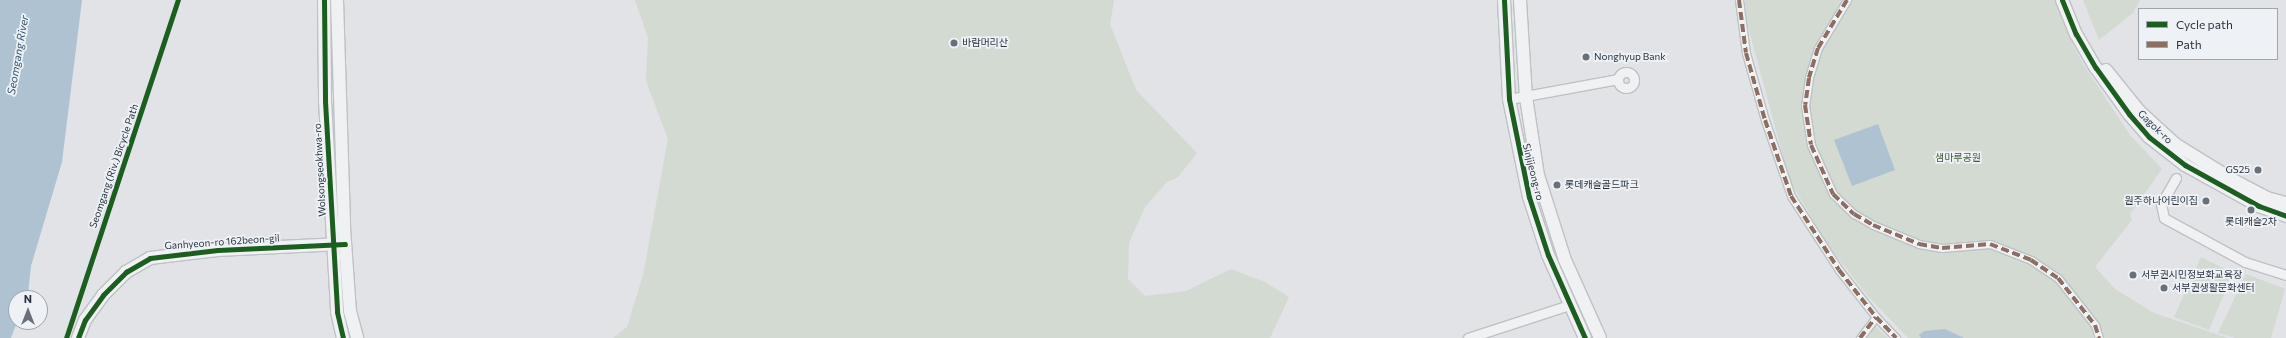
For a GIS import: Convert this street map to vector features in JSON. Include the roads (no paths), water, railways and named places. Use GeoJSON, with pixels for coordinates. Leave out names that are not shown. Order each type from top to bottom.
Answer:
{"type":"FeatureCollection","features":[{"type":"Feature","properties":{"kind":"street","name":"Wolsongseokhwa-ro"},"geometry":{"type":"LineString","coordinates":[[324,0],[326,101],[339,244],[350,311],[357,338]]}},
{"type":"Feature","properties":{"kind":"street","name":"Wolsongseokhwa-ro"},"geometry":{"type":"LineString","coordinates":[[337,0],[339,244],[337,312],[343,338]]}},
{"type":"Feature","properties":{"kind":"street","name":"Sinjijeong-ro"},"geometry":{"type":"LineString","coordinates":[[1504,0],[1509,98],[1529,197],[1569,305],[1585,338]]}},
{"type":"Feature","properties":{"kind":"street","name":"Sinjijeong-ro"},"geometry":{"type":"LineString","coordinates":[[1520,0],[1526,97],[1532,146],[1545,201],[1565,260],[1600,338]]}},
{"type":"Feature","properties":{"kind":"street"},"geometry":{"type":"LineString","coordinates":[[1739,0],[1746,53],[1765,120],[1791,196],[1816,239],[1876,317],[1896,338]]}},
{"type":"Feature","properties":{"kind":"street"},"geometry":{"type":"LineString","coordinates":[[1846,0],[1818,48],[1809,78],[1805,105],[1811,145],[1833,194],[1854,214],[1873,225],[1919,244],[1942,248],[1990,244],[2031,260],[2058,278],[2095,325],[2098,338]]}},
{"type":"Feature","properties":{"kind":"street","name":"Gagok-ro"},"geometry":{"type":"LineString","coordinates":[[2062,0],[2087,54],[2129,114],[2149,137],[2259,206],[2286,216]]}},
{"type":"Feature","properties":{"kind":"street","name":"Gagok-ro"},"geometry":{"type":"LineString","coordinates":[[2070,0],[2085,37],[2103,66],[2146,119],[2189,161],[2267,198],[2286,203]]}},
{"type":"Feature","properties":{"kind":"street"},"geometry":{"type":"LineString","coordinates":[[1509,98],[1526,97],[1618,79]]}},
{"type":"Feature","properties":{"kind":"street"},"geometry":{"type":"LineString","coordinates":[[2176,178],[2161,204],[2164,218],[2245,262],[2286,275]]}},
{"type":"Feature","properties":{"kind":"street","name":"Ganhyeon-ro 162beon-gil"},"geometry":{"type":"LineString","coordinates":[[78,338],[85,320],[102,295],[126,272],[150,258],[218,250],[339,244]]}},
{"type":"Feature","properties":{"kind":"street"},"geometry":{"type":"LineString","coordinates":[[1468,338],[1583,300]]}},
{"type":"Feature","properties":{"kind":"street"},"geometry":{"type":"LineString","coordinates":[[1860,338],[1876,317]]}},
{"type":"Feature","properties":{"kind":"water","name":"Seomgang River"},"geometry":{"type":"Polygon","coordinates":[[[0,0],[82,0],[62,162],[31,266],[28,290],[8,290],[8,330],[14,330],[11,338],[0,338],[0,0]]]}},
{"type":"Feature","properties":{"kind":"water"},"geometry":{"type":"Polygon","coordinates":[[[1878,124],[1895,170],[1852,186],[1834,140],[1878,124]]]}},
{"type":"Feature","properties":{"kind":"water"},"geometry":{"type":"Polygon","coordinates":[[[1945,329],[1964,338],[1921,338],[1919,335],[1924,331],[1945,329]]]}},
{"type":"Feature","properties":{"kind":"place","name":"바람머리산"},"geometry":{"type":"Point","coordinates":[954,43]}},
{"type":"Feature","properties":{"kind":"place","name":"Nonghyup Bank"},"geometry":{"type":"Point","coordinates":[1586,57]}},
{"type":"Feature","properties":{"kind":"place","name":"GS25"},"geometry":{"type":"Point","coordinates":[2258,170]}},
{"type":"Feature","properties":{"kind":"place","name":"롯데캐슬골드파크"},"geometry":{"type":"Point","coordinates":[1557,185]}},
{"type":"Feature","properties":{"kind":"place","name":"원주하나어린이집"},"geometry":{"type":"Point","coordinates":[2206,201]}},
{"type":"Feature","properties":{"kind":"place","name":"롯데캐슬2차"},"geometry":{"type":"Point","coordinates":[2251,210]}},
{"type":"Feature","properties":{"kind":"place","name":"서부권시민정보화교육장"},"geometry":{"type":"Point","coordinates":[2133,275]}},
{"type":"Feature","properties":{"kind":"place","name":"서부권생활문화센터"},"geometry":{"type":"Point","coordinates":[2164,288]}},
{"type":"Feature","properties":{"kind":"park label","name":"샘마루공원"},"geometry":{"type":"Point","coordinates":[1958,158]}}]}
